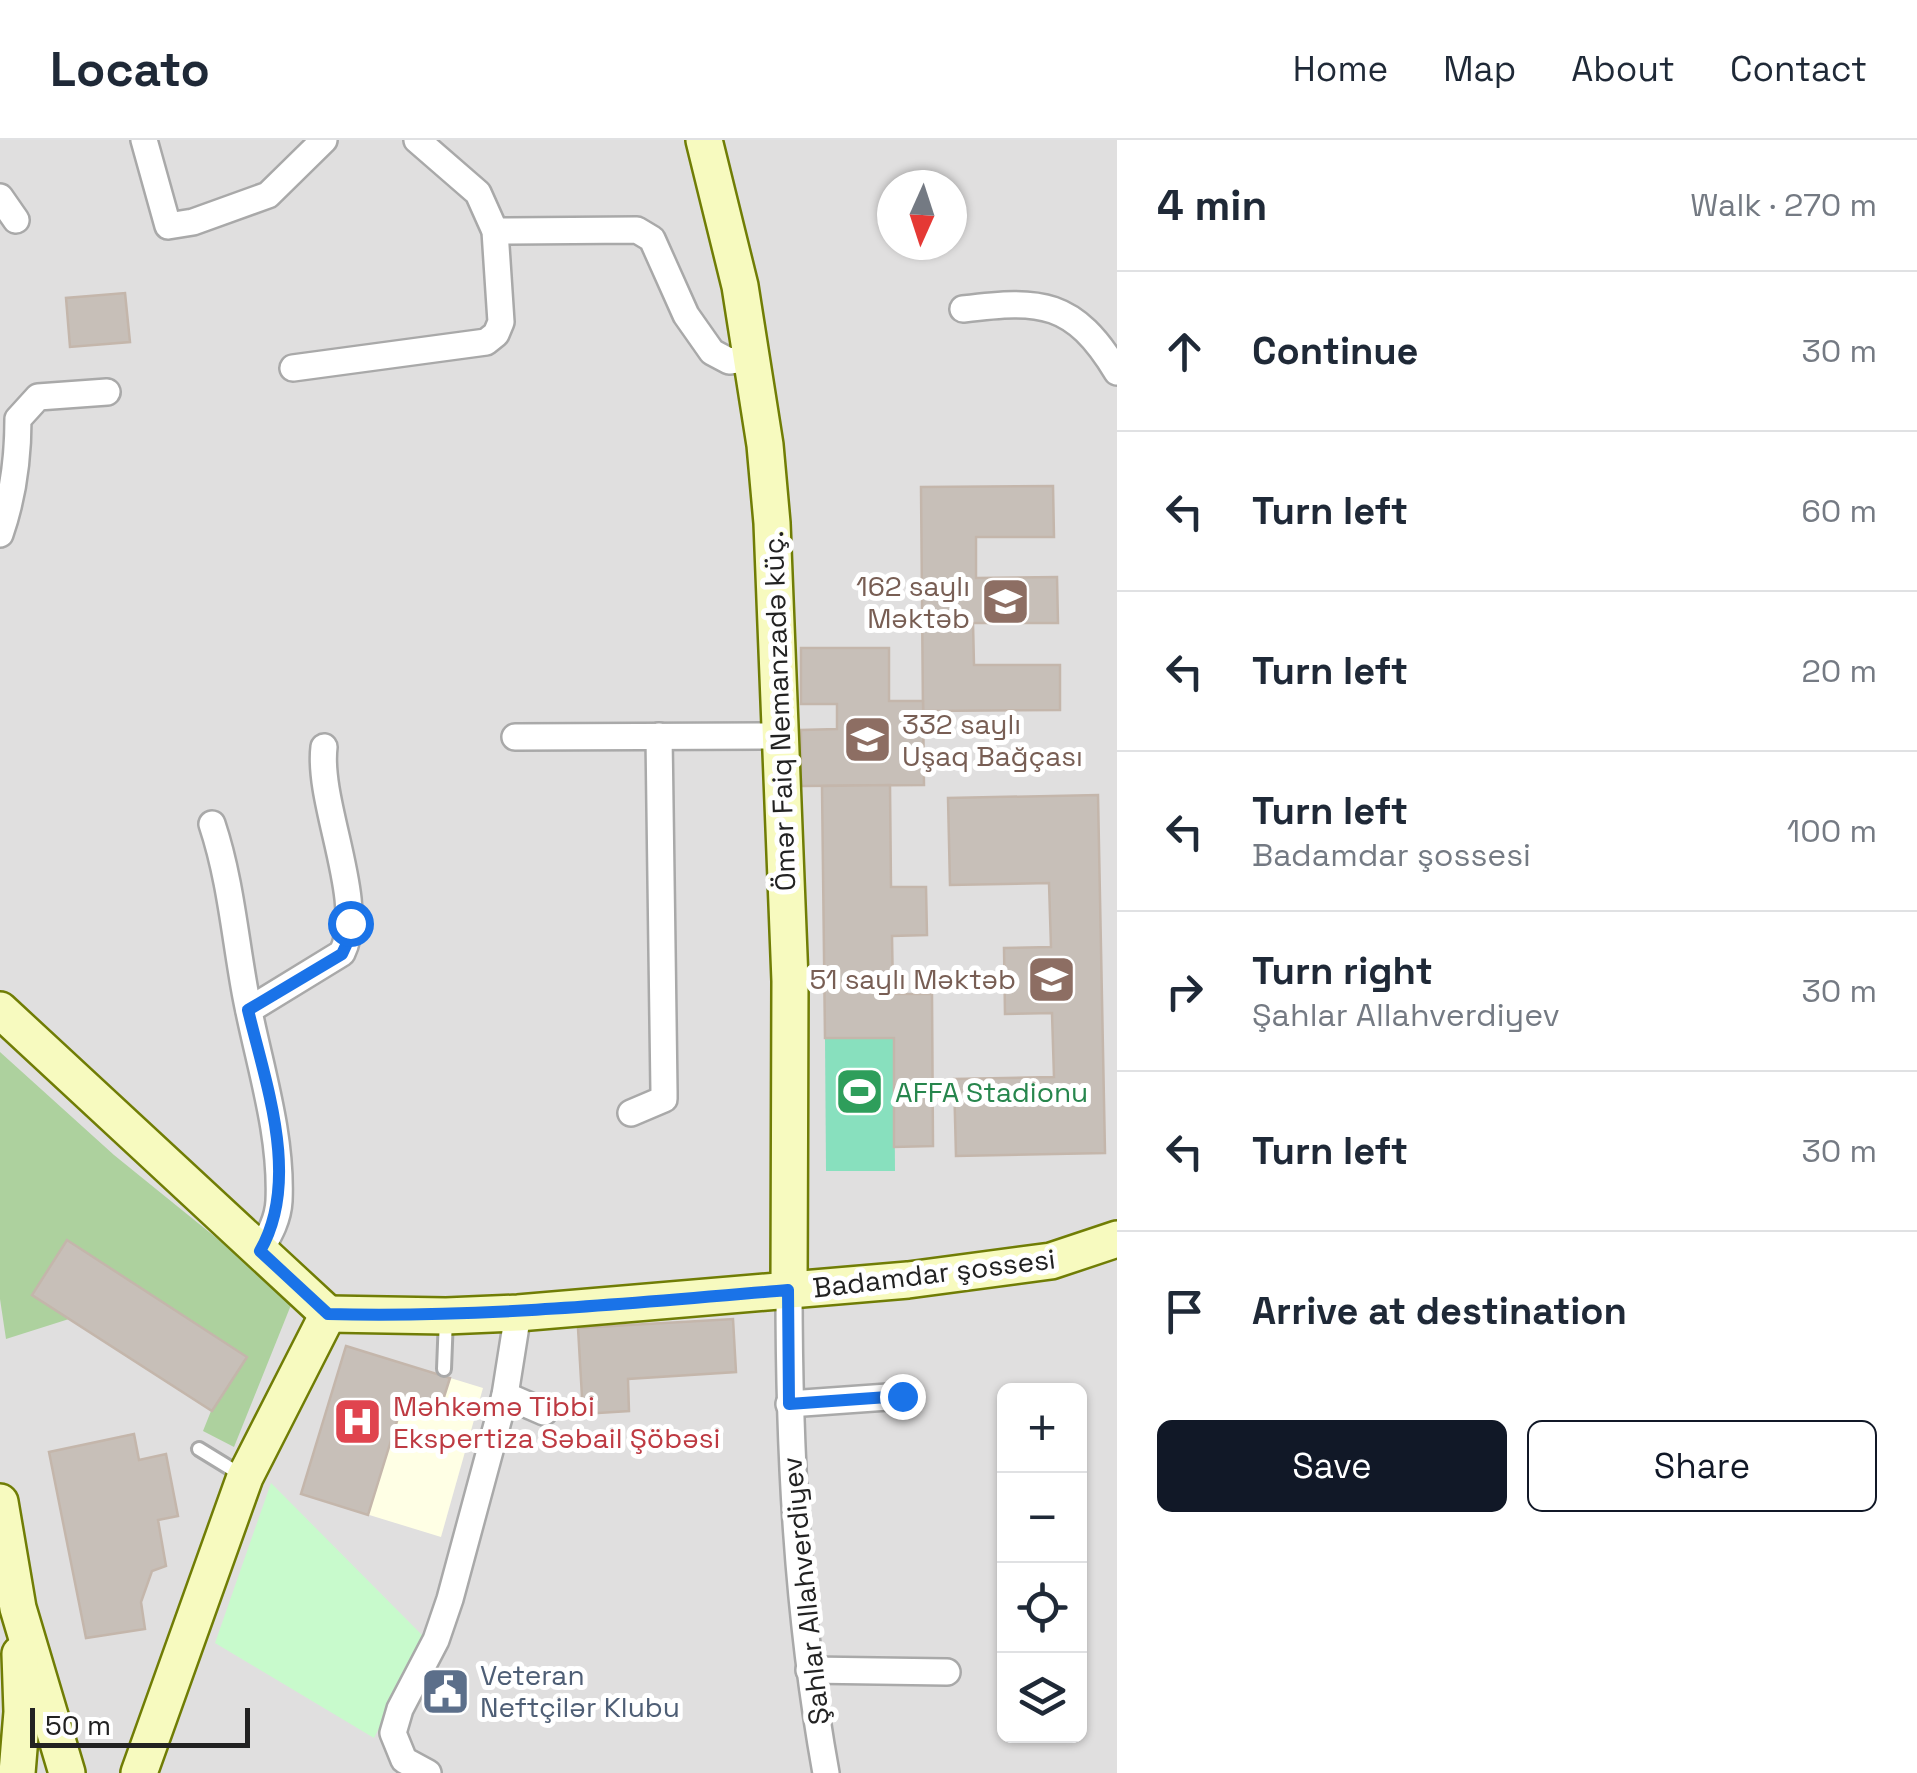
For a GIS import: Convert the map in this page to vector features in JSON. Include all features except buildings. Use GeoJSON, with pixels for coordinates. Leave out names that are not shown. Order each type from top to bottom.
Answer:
{"type":"FeatureCollection","features":[{"type":"Feature","properties":{"kind":"main road","name":"Ömər Faiq Nemanzadə küç."},"geometry":{"type":"LineString","coordinates":[[704,140],[740,286],[753,358],[772,523],[790,981],[788,1290]]}},
{"type":"Feature","properties":{"kind":"main road"},"geometry":{"type":"LineString","coordinates":[[0,1010],[328,1314],[245,1478],[138,1773]]}},
{"type":"Feature","properties":{"kind":"main road","name":"Badamdar şossesi"},"geometry":{"type":"LineString","coordinates":[[328,1314],[446,1316],[518,1312],[908,1280],[1051,1262],[1117,1239]]}},
{"type":"Feature","properties":{"kind":"main road"},"geometry":{"type":"LineString","coordinates":[[0,1502],[18,1608],[66,1773]]}},
{"type":"Feature","properties":{"kind":"main road"},"geometry":{"type":"LineString","coordinates":[[16,1773],[22,1712],[18,1608]]}},
{"type":"Feature","properties":{"kind":"street"},"geometry":{"type":"LineString","coordinates":[[144,140],[168,226],[193,222],[268,195],[324,140]]}},
{"type":"Feature","properties":{"kind":"street"},"geometry":{"type":"LineString","coordinates":[[293,368],[486,342],[496,334],[502,322],[494,232],[478,193],[416,140]]}},
{"type":"Feature","properties":{"kind":"street"},"geometry":{"type":"LineString","coordinates":[[0,197],[16,220]]}},
{"type":"Feature","properties":{"kind":"street"},"geometry":{"type":"LineString","coordinates":[[494,232],[638,230],[652,239],[686,314],[712,352],[729,362],[753,358]]}},
{"type":"Feature","properties":{"kind":"street"},"geometry":{"type":"LineString","coordinates":[[964,310],[1015,303],[1069,314],[1103,348],[1117,372]]}},
{"type":"Feature","properties":{"kind":"street"},"geometry":{"type":"LineString","coordinates":[[0,534],[9,509],[18,419],[38,397],[107,392]]}},
{"type":"Feature","properties":{"kind":"street"},"geometry":{"type":"LineString","coordinates":[[515,736],[779,736]]}},
{"type":"Feature","properties":{"kind":"street"},"geometry":{"type":"LineString","coordinates":[[631,1113],[664,1099],[658,736]]}},
{"type":"Feature","properties":{"kind":"street"},"geometry":{"type":"LineString","coordinates":[[248,1010],[342,954],[348,941],[350,923],[340,855],[322,765],[324,747]]}},
{"type":"Feature","properties":{"kind":"street"},"geometry":{"type":"LineString","coordinates":[[212,824],[230,886],[248,1010],[275,1126],[279,1204],[273,1228],[260,1251]]}},
{"type":"Feature","properties":{"kind":"street","name":"Şahlar Allahverdiyev"},"geometry":{"type":"LineString","coordinates":[[788,1290],[794,1506],[809,1670],[826,1773]]}},
{"type":"Feature","properties":{"kind":"street"},"geometry":{"type":"LineString","coordinates":[[428,1773],[404,1760],[392,1732],[436,1640],[450,1599],[505,1395],[518,1312]]}},
{"type":"Feature","properties":{"kind":"street"},"geometry":{"type":"LineString","coordinates":[[505,1395],[544,1412]]}},
{"type":"Feature","properties":{"kind":"street"},"geometry":{"type":"LineString","coordinates":[[789,1404],[902,1396]]}},
{"type":"Feature","properties":{"kind":"street"},"geometry":{"type":"LineString","coordinates":[[809,1670],[946,1672]]}},
{"type":"Feature","properties":{"kind":"lane"},"geometry":{"type":"LineString","coordinates":[[444,1368],[446,1316]]}},
{"type":"Feature","properties":{"kind":"lane"},"geometry":{"type":"LineString","coordinates":[[199,1448],[245,1478]]}},
{"type":"Feature","properties":{"kind":"shaded area"},"geometry":{"type":"Polygon","coordinates":[[[0,140],[1117,140],[1117,1773],[0,1773],[0,140]]]}},
{"type":"Feature","properties":{"kind":"shaded area"},"geometry":{"type":"Polygon","coordinates":[[[346,1346],[483,1388],[441,1537],[301,1494],[346,1346]]]}},
{"type":"Feature","properties":{"kind":"green space","name":"AFFA Stadionu"},"geometry":{"type":"Polygon","coordinates":[[[825,1038],[894,1038],[895,1171],[826,1171],[825,1038]]]}},
{"type":"Feature","properties":{"kind":"green space"},"geometry":{"type":"Polygon","coordinates":[[[0,1052],[114,1155],[293,1300],[234,1447],[203,1431],[211,1411],[69,1319],[6,1339],[0,1299],[0,1052]]]}},
{"type":"Feature","properties":{"kind":"green space"},"geometry":{"type":"Polygon","coordinates":[[[271,1483],[425,1638],[374,1738],[215,1643],[271,1483]]]}},
{"type":"Feature","properties":{"kind":"place","name":"162 saylı Məktəb"},"geometry":{"type":"Point","coordinates":[1005,602]}},
{"type":"Feature","properties":{"kind":"place","name":"332 saylı Uşaq Bağçası"},"geometry":{"type":"Point","coordinates":[867,740]}},
{"type":"Feature","properties":{"kind":"place","name":"51 saylı Məktəb"},"geometry":{"type":"Point","coordinates":[1051,979]}},
{"type":"Feature","properties":{"kind":"place","name":"AFFA Stadionu"},"geometry":{"type":"Point","coordinates":[860,1092]}},
{"type":"Feature","properties":{"kind":"place","name":"Məhkəmə Tibbi Ekspertiza Səbail Şöbəsi"},"geometry":{"type":"Point","coordinates":[358,1422]}},
{"type":"Feature","properties":{"kind":"place","name":"Veteran Neftçilər Klubu"},"geometry":{"type":"Point","coordinates":[445,1691]}},
{"type":"Feature","properties":{"kind":"route"},"geometry":{"type":"LineString","coordinates":[[350,923],[342,954],[248,1010],[275,1126],[279,1204],[273,1228],[260,1251],[328,1314],[446,1316],[788,1290],[789,1404],[902,1396]]}}]}
